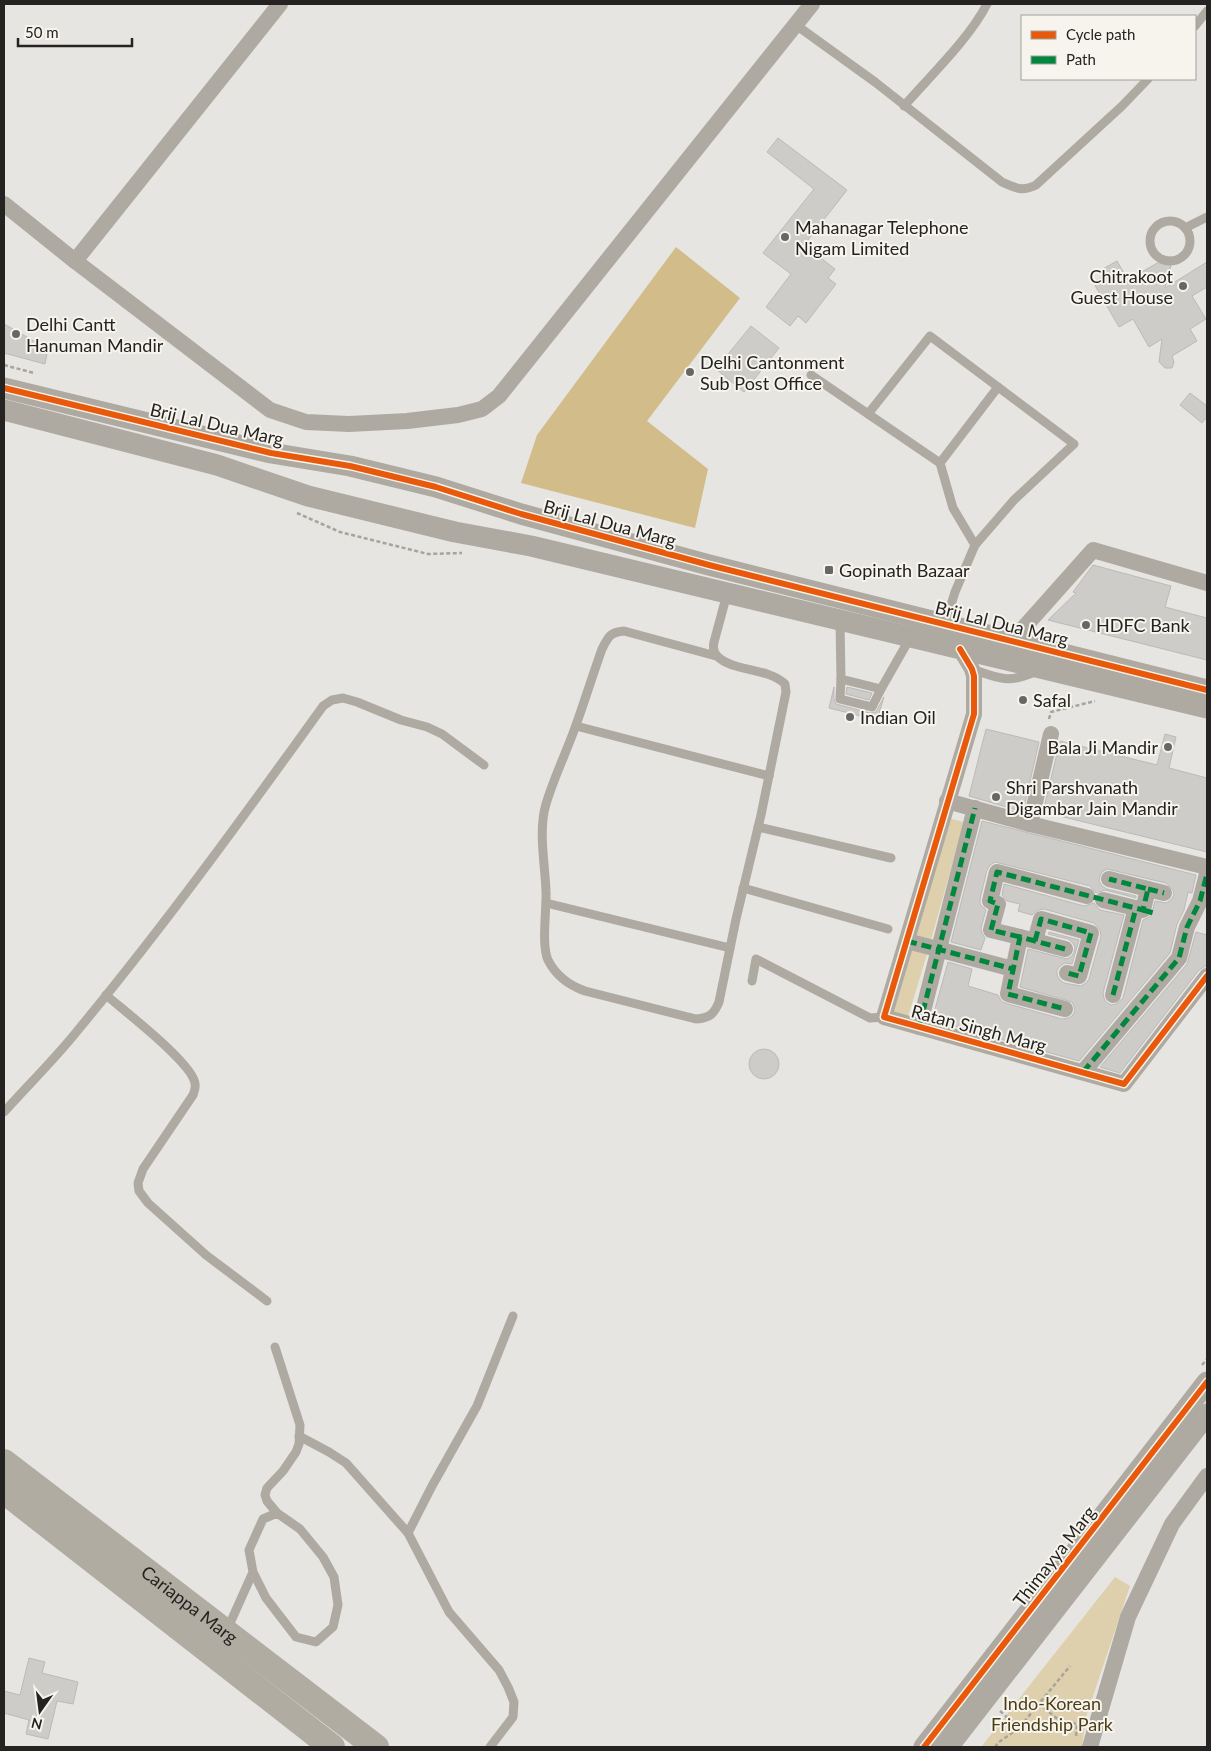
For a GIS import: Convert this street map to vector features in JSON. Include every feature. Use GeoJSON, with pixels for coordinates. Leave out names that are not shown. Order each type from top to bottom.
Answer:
{"type":"FeatureCollection","features":[{"type":"Feature","properties":{"kind":"main road","name":"Cariappa Marg"},"geometry":{"type":"LineString","coordinates":[[4,1462],[376,1747]]}},
{"type":"Feature","properties":{"kind":"main road","name":"Cariappa Marg"},"geometry":{"type":"LineString","coordinates":[[4,1491],[332,1747]]}},
{"type":"Feature","properties":{"kind":"street"},"geometry":{"type":"LineString","coordinates":[[75,261],[280,4]]}},
{"type":"Feature","properties":{"kind":"street"},"geometry":{"type":"LineString","coordinates":[[4,204],[75,261],[270,410],[306,422],[349,424],[458,415],[482,409],[499,396],[812,4]]}},
{"type":"Feature","properties":{"kind":"street","name":"Brij Lal Dua Marg"},"geometry":{"type":"LineString","coordinates":[[4,388],[271,453],[350,466],[436,487],[521,514],[709,565],[1207,690]]}},
{"type":"Feature","properties":{"kind":"street","name":"Brij Lal Dua Marg"},"geometry":{"type":"LineString","coordinates":[[4,410],[217,465],[308,496],[455,532],[531,546],[1207,708]]}},
{"type":"Feature","properties":{"kind":"street"},"geometry":{"type":"LineString","coordinates":[[1012,641],[1092,550],[1207,583]]}},
{"type":"Feature","properties":{"kind":"street"},"geometry":{"type":"LineString","coordinates":[[960,649],[972,669]]}},
{"type":"Feature","properties":{"kind":"street","name":"Ratan Singh Marg"},"geometry":{"type":"LineString","coordinates":[[972,669],[975,700],[974,714],[884,1017],[1124,1084],[1207,976]]}},
{"type":"Feature","properties":{"kind":"street"},"geometry":{"type":"LineString","coordinates":[[1030,824],[1049,730]]}},
{"type":"Feature","properties":{"kind":"street"},"geometry":{"type":"LineString","coordinates":[[947,801],[1030,824],[1207,867]]}},
{"type":"Feature","properties":{"kind":"street"},"geometry":{"type":"LineString","coordinates":[[918,1027],[974,808]]}},
{"type":"Feature","properties":{"kind":"street"},"geometry":{"type":"LineString","coordinates":[[1065,949],[991,930],[998,904],[990,902],[997,872],[1145,911]]}},
{"type":"Feature","properties":{"kind":"street"},"geometry":{"type":"LineString","coordinates":[[1083,1072],[1179,958],[1187,927],[1200,901],[1207,874]]}},
{"type":"Feature","properties":{"kind":"street"},"geometry":{"type":"LineString","coordinates":[[1109,879],[1164,893]]}},
{"type":"Feature","properties":{"kind":"street"},"geometry":{"type":"LineString","coordinates":[[1113,995],[1145,911],[1148,889]]}},
{"type":"Feature","properties":{"kind":"street"},"geometry":{"type":"LineString","coordinates":[[1065,1009],[1008,994],[1013,969],[1028,939],[1041,919],[1091,933],[1080,976],[1067,973]]}},
{"type":"Feature","properties":{"kind":"street"},"geometry":{"type":"LineString","coordinates":[[907,941],[1013,969]]}},
{"type":"Feature","properties":{"kind":"street","name":"Thimayya Marg"},"geometry":{"type":"LineString","coordinates":[[948,1747],[985,1700],[1182,1431],[1207,1382]]}},
{"type":"Feature","properties":{"kind":"street","name":"Thimayya Marg"},"geometry":{"type":"LineString","coordinates":[[924,1747],[1182,1431],[1207,1414]]}},
{"type":"Feature","properties":{"kind":"street"},"geometry":{"type":"LineString","coordinates":[[1090,1747],[1128,1617],[1172,1524],[1207,1476]]}},
{"type":"Feature","properties":{"kind":"lane"},"geometry":{"type":"LineString","coordinates":[[904,106],[958,45],[979,18],[987,4]]}},
{"type":"Feature","properties":{"kind":"lane"},"geometry":{"type":"LineString","coordinates":[[1196,25],[1207,11]]}},
{"type":"Feature","properties":{"kind":"lane"},"geometry":{"type":"LineString","coordinates":[[796,25],[1002,182],[1016,189],[1028,189],[1036,185],[1122,106],[1147,80]]}},
{"type":"Feature","properties":{"kind":"lane"},"geometry":{"type":"LineString","coordinates":[[1185,228],[1207,217]]}},
{"type":"Feature","properties":{"kind":"lane"},"geometry":{"type":"LineString","coordinates":[[1169,221],[1178,223],[1185,228],[1190,242],[1188,251],[1182,258],[1169,261],[1156,256],[1151,248],[1150,239],[1157,226],[1169,221]]}},
{"type":"Feature","properties":{"kind":"lane"},"geometry":{"type":"LineString","coordinates":[[868,414],[930,336],[1074,444],[1014,500],[975,545],[954,592],[945,624]]}},
{"type":"Feature","properties":{"kind":"lane"},"geometry":{"type":"LineString","coordinates":[[811,375],[940,463],[952,508],[975,545]]}},
{"type":"Feature","properties":{"kind":"lane"},"geometry":{"type":"LineString","coordinates":[[940,463],[998,387]]}},
{"type":"Feature","properties":{"kind":"lane"},"geometry":{"type":"LineString","coordinates":[[716,656],[713,649],[714,642],[727,593]]}},
{"type":"Feature","properties":{"kind":"lane"},"geometry":{"type":"LineString","coordinates":[[840,621],[840,699],[872,707],[910,638]]}},
{"type":"Feature","properties":{"kind":"lane"},"geometry":{"type":"LineString","coordinates":[[615,631],[624,631],[716,656],[727,663],[771,675],[786,684],[769,776],[719,1002],[714,1013],[706,1019],[696,1019],[571,986],[564,981],[548,958],[546,947],[543,819],[555,778],[576,726],[602,649],[607,638],[615,631]]}},
{"type":"Feature","properties":{"kind":"lane"},"geometry":{"type":"LineString","coordinates":[[972,669],[998,678],[1020,679],[1042,669]]}},
{"type":"Feature","properties":{"kind":"lane"},"geometry":{"type":"LineString","coordinates":[[841,679],[881,689]]}},
{"type":"Feature","properties":{"kind":"lane"},"geometry":{"type":"LineString","coordinates":[[4,1112],[77,1031],[106,995],[226,842],[323,706],[332,700],[343,698],[401,720],[427,727],[442,734],[484,765]]}},
{"type":"Feature","properties":{"kind":"lane"},"geometry":{"type":"LineString","coordinates":[[576,726],[769,776]]}},
{"type":"Feature","properties":{"kind":"lane"},"geometry":{"type":"LineString","coordinates":[[758,827],[891,858]]}},
{"type":"Feature","properties":{"kind":"lane"},"geometry":{"type":"LineString","coordinates":[[743,888],[888,929]]}},
{"type":"Feature","properties":{"kind":"lane"},"geometry":{"type":"LineString","coordinates":[[546,903],[730,948]]}},
{"type":"Feature","properties":{"kind":"lane"},"geometry":{"type":"LineString","coordinates":[[752,981],[756,959],[870,1018],[884,1017]]}},
{"type":"Feature","properties":{"kind":"lane"},"geometry":{"type":"LineString","coordinates":[[106,995],[182,1061],[192,1074],[196,1084],[193,1095],[142,1169],[138,1183],[139,1191],[148,1203],[206,1255],[267,1301]]}},
{"type":"Feature","properties":{"kind":"lane"},"geometry":{"type":"LineString","coordinates":[[408,1533],[477,1406],[513,1316]]}},
{"type":"Feature","properties":{"kind":"lane"},"geometry":{"type":"LineString","coordinates":[[274,1347],[300,1425],[296,1452],[284,1471],[267,1488],[265,1495],[267,1501],[277,1513],[300,1529],[323,1557],[334,1577],[338,1605],[334,1627],[316,1642],[296,1637],[266,1598],[253,1572],[249,1550],[263,1519],[277,1513]]}},
{"type":"Feature","properties":{"kind":"lane"},"geometry":{"type":"LineString","coordinates":[[299,1436],[346,1463],[408,1533],[449,1612],[499,1670],[514,1702],[513,1718],[490,1747]]}},
{"type":"Feature","properties":{"kind":"lane"},"geometry":{"type":"LineString","coordinates":[[226,1632],[253,1572]]}},
{"type":"Feature","properties":{"kind":"path"},"geometry":{"type":"LineString","coordinates":[[4,365],[34,373]]}},
{"type":"Feature","properties":{"kind":"path"},"geometry":{"type":"LineString","coordinates":[[1049,730],[1051,712],[1099,700]]}},
{"type":"Feature","properties":{"kind":"path"},"geometry":{"type":"LineString","coordinates":[[995,1747],[1019,1728],[1070,1666]]}},
{"type":"Feature","properties":{"kind":"path"},"geometry":{"type":"LineString","coordinates":[[985,1700],[1019,1728]]}},
{"type":"Feature","properties":{"kind":"path"},"geometry":{"type":"LineString","coordinates":[[1038,1704],[1059,1720],[1077,1724],[1075,1739]]}},
{"type":"Feature","properties":{"kind":"green space"},"geometry":{"type":"Polygon","coordinates":[[[948,818],[964,822],[931,940],[916,935],[948,818]]]}},
{"type":"Feature","properties":{"kind":"green space"},"geometry":{"type":"Polygon","coordinates":[[[909,948],[927,954],[908,1017],[891,1012],[909,948]]]}},
{"type":"Feature","properties":{"kind":"green space","name":"Indo-Korean Friendship Park"},"geometry":{"type":"Polygon","coordinates":[[[1115,1577],[1130,1586],[1086,1717],[1082,1747],[981,1747],[1115,1577]]]}},
{"type":"Feature","properties":{"kind":"shaded area"},"geometry":{"type":"Polygon","coordinates":[[[676,247],[740,298],[647,421],[708,469],[695,528],[521,483],[537,435],[676,247]]]}},
{"type":"Feature","properties":{"kind":"building"},"geometry":{"type":"Polygon","coordinates":[[[778,138],[847,190],[804,245],[835,269],[828,278],[836,284],[806,323],[798,316],[790,326],[766,307],[791,274],[763,253],[814,189],[767,152],[778,138]]]}},
{"type":"Feature","properties":{"kind":"building"},"geometry":{"type":"Polygon","coordinates":[[[1160,255],[1173,258],[1165,288],[1207,262],[1207,287],[1192,296],[1206,319],[1190,329],[1197,341],[1172,356],[1174,362],[1172,368],[1165,368],[1159,362],[1162,339],[1149,347],[1133,319],[1119,327],[1093,282],[1104,276],[1101,270],[1117,261],[1128,280],[1159,262],[1160,255]]]}},
{"type":"Feature","properties":{"kind":"building","name":"Delhi Cantt Hanuman Mandir"},"geometry":{"type":"Polygon","coordinates":[[[4,324],[48,349],[45,364],[4,353],[4,324]]]}},
{"type":"Feature","properties":{"kind":"building"},"geometry":{"type":"Polygon","coordinates":[[[751,326],[779,348],[744,392],[716,369],[751,326]]]}},
{"type":"Feature","properties":{"kind":"building"},"geometry":{"type":"Polygon","coordinates":[[[1190,393],[1207,406],[1207,417],[1202,423],[1180,405],[1190,393]]]}},
{"type":"Feature","properties":{"kind":"building"},"geometry":{"type":"Polygon","coordinates":[[[1093,565],[1171,586],[1165,607],[1207,618],[1207,660],[1048,620],[1076,593],[1073,592],[1093,565]]]}},
{"type":"Feature","properties":{"kind":"building"},"geometry":{"type":"Polygon","coordinates":[[[834,687],[836,704],[870,713],[876,712],[884,697],[877,720],[829,708],[834,687]]]}},
{"type":"Feature","properties":{"kind":"building"},"geometry":{"type":"Polygon","coordinates":[[[847,687],[872,693],[869,700],[846,694],[847,687]]]}},
{"type":"Feature","properties":{"kind":"building"},"geometry":{"type":"Polygon","coordinates":[[[986,729],[1039,742],[1023,812],[969,796],[986,729]]]}},
{"type":"Feature","properties":{"kind":"building"},"geometry":{"type":"Polygon","coordinates":[[[1165,734],[1176,737],[1169,768],[1207,778],[1207,852],[1043,812],[1060,741],[1157,765],[1165,734]]]}},
{"type":"Feature","properties":{"kind":"building"},"geometry":{"type":"Polygon","coordinates":[[[982,821],[1196,875],[1192,893],[1188,892],[1184,910],[1177,924],[1170,953],[1079,1061],[932,1020],[948,962],[972,969],[968,986],[998,995],[1001,1001],[1005,1003],[1062,1019],[1068,1018],[1075,1011],[1072,1002],[1020,987],[1028,949],[1067,959],[1074,952],[1075,947],[1072,942],[1068,939],[1048,934],[1049,932],[1079,940],[1072,964],[1065,963],[1060,966],[1057,970],[1057,975],[1064,983],[1081,986],[1089,979],[1101,936],[1100,930],[1094,923],[1044,909],[1038,910],[1032,915],[1018,911],[1020,904],[1007,901],[1002,895],[1004,884],[1084,906],[1094,903],[1100,910],[1124,915],[1103,993],[1106,1002],[1111,1005],[1116,1004],[1123,998],[1143,920],[1151,916],[1155,901],[1166,903],[1171,900],[1174,895],[1173,890],[1166,883],[1107,869],[1100,876],[1099,881],[1102,886],[1136,896],[1136,898],[1105,890],[1096,893],[1090,886],[995,862],[987,870],[980,899],[980,904],[986,910],[981,928],[985,938],[981,950],[951,942],[982,821]]]}},
{"type":"Feature","properties":{"kind":"building"},"geometry":{"type":"Polygon","coordinates":[[[1196,932],[1207,935],[1207,965],[1199,970],[1120,1073],[1100,1067],[1187,964],[1196,932]]]}},
{"type":"Feature","properties":{"kind":"building"},"geometry":{"type":"Polygon","coordinates":[[[764,1049],[775,1053],[779,1064],[775,1075],[764,1079],[753,1075],[749,1064],[753,1053],[764,1049]]]}},
{"type":"Feature","properties":{"kind":"building"},"geometry":{"type":"Polygon","coordinates":[[[29,1658],[45,1662],[42,1673],[78,1682],[73,1704],[57,1701],[48,1739],[26,1734],[29,1720],[4,1713],[4,1691],[20,1695],[29,1658]]]}},
{"type":"Feature","properties":{"kind":"marked path"},"geometry":{"type":"LineString","coordinates":[[919,1027],[975,808]]}},
{"type":"Feature","properties":{"kind":"marked path"},"geometry":{"type":"LineString","coordinates":[[1020,937],[991,930],[998,904],[990,901],[997,872],[1143,910],[1148,889],[1109,879]]}},
{"type":"Feature","properties":{"kind":"marked path"},"geometry":{"type":"LineString","coordinates":[[1083,1072],[1179,958],[1187,927],[1200,901],[1207,874]]}},
{"type":"Feature","properties":{"kind":"marked path"},"geometry":{"type":"LineString","coordinates":[[1148,889],[1164,893]]}},
{"type":"Feature","properties":{"kind":"marked path"},"geometry":{"type":"LineString","coordinates":[[1113,995],[1136,908]]}},
{"type":"Feature","properties":{"kind":"marked path"},"geometry":{"type":"LineString","coordinates":[[1143,910],[1157,914]]}},
{"type":"Feature","properties":{"kind":"marked path"},"geometry":{"type":"LineString","coordinates":[[1035,941],[1041,919],[1091,933],[1079,976],[1067,973]]}},
{"type":"Feature","properties":{"kind":"marked path"},"geometry":{"type":"LineString","coordinates":[[1065,949],[1020,937],[1008,994],[1065,1009]]}},
{"type":"Feature","properties":{"kind":"marked path"},"geometry":{"type":"LineString","coordinates":[[907,941],[1013,969]]}},
{"type":"Feature","properties":{"kind":"cycle path"},"geometry":{"type":"LineString","coordinates":[[4,388],[271,453],[350,466],[436,487],[521,514],[709,565],[1207,690]]}},
{"type":"Feature","properties":{"kind":"cycle path"},"geometry":{"type":"LineString","coordinates":[[960,649],[974,676],[974,714],[884,1017],[1124,1084],[1207,976]]}},
{"type":"Feature","properties":{"kind":"cycle path"},"geometry":{"type":"LineString","coordinates":[[924,1747],[1207,1382]]}},
{"type":"Feature","properties":{"kind":"place","name":"Mahanagar Telephone Nigam Limited"},"geometry":{"type":"Point","coordinates":[785,237]}},
{"type":"Feature","properties":{"kind":"place","name":"Chitrakoot Guest House"},"geometry":{"type":"Point","coordinates":[1183,286]}},
{"type":"Feature","properties":{"kind":"place","name":"Delhi Cantt Hanuman Mandir"},"geometry":{"type":"Point","coordinates":[16,334]}},
{"type":"Feature","properties":{"kind":"place","name":"Delhi Cantonment Sub Post Office"},"geometry":{"type":"Point","coordinates":[690,372]}},
{"type":"Feature","properties":{"kind":"place","name":"Gopinath Bazaar"},"geometry":{"type":"Point","coordinates":[829,570]}},
{"type":"Feature","properties":{"kind":"place","name":"HDFC Bank"},"geometry":{"type":"Point","coordinates":[1086,625]}},
{"type":"Feature","properties":{"kind":"place","name":"Safal"},"geometry":{"type":"Point","coordinates":[1023,700]}},
{"type":"Feature","properties":{"kind":"place","name":"Indian Oil"},"geometry":{"type":"Point","coordinates":[850,717]}},
{"type":"Feature","properties":{"kind":"place","name":"Bala Ji Mandir"},"geometry":{"type":"Point","coordinates":[1168,747]}},
{"type":"Feature","properties":{"kind":"place","name":"Shri Parshvanath Digambar Jain Mandir"},"geometry":{"type":"Point","coordinates":[996,797]}}]}
